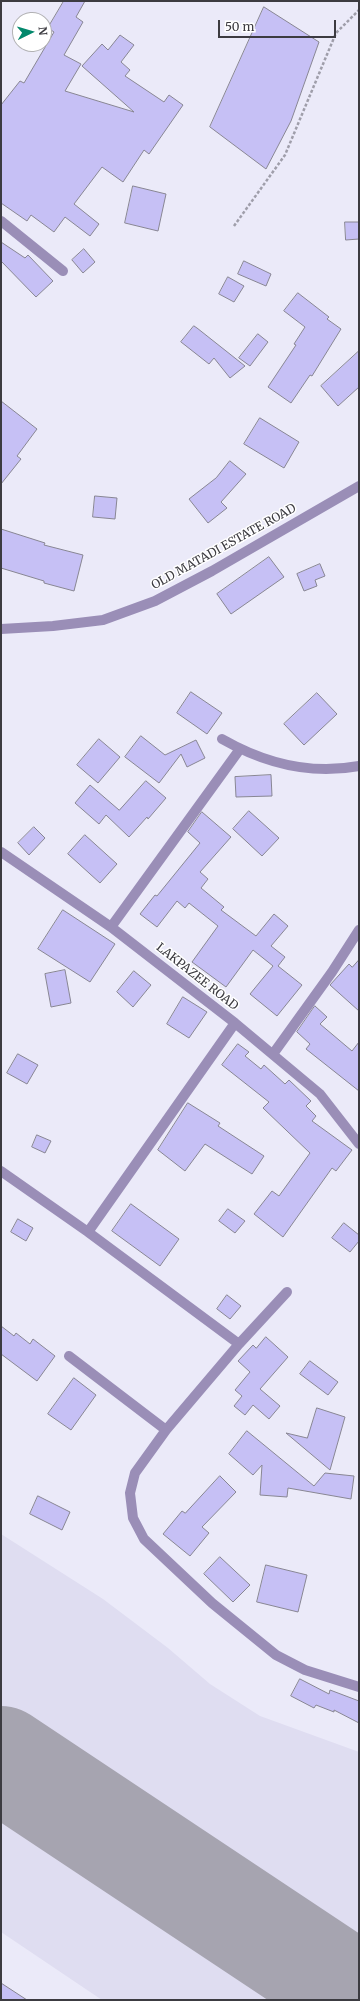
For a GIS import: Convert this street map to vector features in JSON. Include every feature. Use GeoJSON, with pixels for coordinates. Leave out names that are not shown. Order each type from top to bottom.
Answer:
{"type":"FeatureCollection","features":[{"type":"Feature","properties":{"kind":"street"},"geometry":{"type":"LineString","coordinates":[[1,221],[63,271]]}},
{"type":"Feature","properties":{"kind":"street","name":"OLD MATADI ESTATE ROAD"},"geometry":{"type":"LineString","coordinates":[[1,629],[53,626],[103,620],[155,600],[212,571],[358,489]]}},
{"type":"Feature","properties":{"kind":"street"},"geometry":{"type":"LineString","coordinates":[[222,739],[240,749],[276,763],[319,769],[344,769],[359,766]]}},
{"type":"Feature","properties":{"kind":"street"},"geometry":{"type":"LineString","coordinates":[[111,927],[240,749]]}},
{"type":"Feature","properties":{"kind":"street","name":"LAKPAZEE ROAD"},"geometry":{"type":"LineString","coordinates":[[1,852],[111,927],[235,1023],[320,1094],[359,1144]]}},
{"type":"Feature","properties":{"kind":"street"},"geometry":{"type":"LineString","coordinates":[[273,1054],[332,972],[359,930]]}},
{"type":"Feature","properties":{"kind":"street"},"geometry":{"type":"LineString","coordinates":[[88,1232],[235,1023]]}},
{"type":"Feature","properties":{"kind":"street"},"geometry":{"type":"LineString","coordinates":[[1,1171],[88,1232],[239,1344]]}},
{"type":"Feature","properties":{"kind":"street"},"geometry":{"type":"LineString","coordinates":[[287,1292],[239,1344],[166,1430],[135,1473],[130,1493],[133,1518],[144,1539],[212,1603],[276,1655],[305,1670],[359,1687]]}},
{"type":"Feature","properties":{"kind":"street"},"geometry":{"type":"LineString","coordinates":[[70,1356],[166,1430]]}},
{"type":"Feature","properties":{"kind":"path"},"geometry":{"type":"LineString","coordinates":[[234,226],[285,155],[336,33],[359,10]]}},
{"type":"Feature","properties":{"kind":"shaded area"},"geometry":{"type":"Polygon","coordinates":[[[1,1534],[103,1599],[168,1648],[210,1684],[260,1716],[359,1752],[359,2000],[102,2000],[1,1932],[1,1534]]]}},
{"type":"Feature","properties":{"kind":"building"},"geometry":{"type":"Polygon","coordinates":[[[64,1],[85,1],[76,17],[83,22],[64,55],[81,64],[65,91],[134,112],[82,66],[102,44],[108,50],[120,35],[134,45],[121,62],[130,70],[125,76],[164,102],[169,95],[183,105],[149,154],[144,150],[123,182],[102,167],[74,204],[99,224],[90,236],[65,217],[54,232],[31,215],[27,221],[1,203],[1,105],[20,81],[24,83],[42,52],[52,52],[52,35],[54,32],[52,31],[52,21],[64,1]]]}},
{"type":"Feature","properties":{"kind":"building"},"geometry":{"type":"Polygon","coordinates":[[[264,7],[319,42],[291,121],[266,169],[210,127],[264,7]]]}},
{"type":"Feature","properties":{"kind":"building"},"geometry":{"type":"Polygon","coordinates":[[[133,186],[166,194],[158,231],[125,223],[133,186]]]}},
{"type":"Feature","properties":{"kind":"building"},"geometry":{"type":"Polygon","coordinates":[[[345,222],[359,222],[359,239],[346,240],[345,222]]]}},
{"type":"Feature","properties":{"kind":"building"},"geometry":{"type":"Polygon","coordinates":[[[1,242],[25,258],[28,255],[53,281],[36,297],[1,261],[1,242]]]}},
{"type":"Feature","properties":{"kind":"building"},"geometry":{"type":"Polygon","coordinates":[[[84,249],[95,262],[83,273],[72,260],[84,249]]]}},
{"type":"Feature","properties":{"kind":"building"},"geometry":{"type":"Polygon","coordinates":[[[244,261],[271,274],[266,286],[238,274],[244,261]]]}},
{"type":"Feature","properties":{"kind":"building"},"geometry":{"type":"Polygon","coordinates":[[[228,277],[244,286],[234,302],[219,294],[228,277]]]}},
{"type":"Feature","properties":{"kind":"building"},"geometry":{"type":"Polygon","coordinates":[[[298,293],[329,317],[327,319],[341,329],[312,376],[310,375],[291,403],[268,387],[296,345],[294,344],[305,327],[284,311],[298,293]]]}},
{"type":"Feature","properties":{"kind":"building"},"geometry":{"type":"Polygon","coordinates":[[[194,326],[245,366],[230,378],[214,358],[209,364],[181,342],[194,326]]]}},
{"type":"Feature","properties":{"kind":"building"},"geometry":{"type":"Polygon","coordinates":[[[258,334],[268,342],[250,366],[239,358],[258,334]]]}},
{"type":"Feature","properties":{"kind":"building"},"geometry":{"type":"Polygon","coordinates":[[[359,351],[359,387],[338,406],[321,386],[359,351]]]}},
{"type":"Feature","properties":{"kind":"building"},"geometry":{"type":"Polygon","coordinates":[[[1,401],[37,429],[17,456],[21,459],[1,484],[1,401]]]}},
{"type":"Feature","properties":{"kind":"building"},"geometry":{"type":"Polygon","coordinates":[[[260,418],[299,442],[284,468],[244,444],[260,418]]]}},
{"type":"Feature","properties":{"kind":"building"},"geometry":{"type":"Polygon","coordinates":[[[230,461],[246,474],[221,502],[227,508],[208,523],[189,499],[216,478],[230,461]]]}},
{"type":"Feature","properties":{"kind":"building"},"geometry":{"type":"Polygon","coordinates":[[[95,496],[117,498],[115,519],[93,517],[95,496]]]}},
{"type":"Feature","properties":{"kind":"building"},"geometry":{"type":"Polygon","coordinates":[[[1,529],[45,543],[44,545],[83,555],[74,591],[44,583],[44,581],[1,568],[1,529]]]}},
{"type":"Feature","properties":{"kind":"building"},"geometry":{"type":"Polygon","coordinates":[[[269,557],[284,577],[231,614],[217,594],[269,557]]]}},
{"type":"Feature","properties":{"kind":"building"},"geometry":{"type":"Polygon","coordinates":[[[320,564],[325,576],[315,580],[317,586],[304,591],[297,574],[320,564]]]}},
{"type":"Feature","properties":{"kind":"building"},"geometry":{"type":"Polygon","coordinates":[[[191,692],[222,713],[207,734],[177,713],[191,692]]]}},
{"type":"Feature","properties":{"kind":"building"},"geometry":{"type":"Polygon","coordinates":[[[317,693],[337,714],[304,745],[284,724],[317,693]]]}},
{"type":"Feature","properties":{"kind":"building"},"geometry":{"type":"Polygon","coordinates":[[[141,736],[165,755],[196,740],[205,758],[187,767],[181,754],[159,783],[125,757],[141,736]]]}},
{"type":"Feature","properties":{"kind":"building"},"geometry":{"type":"Polygon","coordinates":[[[99,739],[120,757],[98,783],[77,765],[99,739]]]}},
{"type":"Feature","properties":{"kind":"building"},"geometry":{"type":"Polygon","coordinates":[[[271,775],[272,796],[236,797],[235,777],[271,775]]]}},
{"type":"Feature","properties":{"kind":"building"},"geometry":{"type":"Polygon","coordinates":[[[146,781],[166,798],[148,819],[147,817],[129,837],[106,815],[99,824],[75,803],[90,785],[119,810],[146,781]]]}},
{"type":"Feature","properties":{"kind":"building"},"geometry":{"type":"Polygon","coordinates":[[[249,811],[279,838],[262,856],[233,829],[249,811]]]}},
{"type":"Feature","properties":{"kind":"building"},"geometry":{"type":"Polygon","coordinates":[[[202,812],[231,837],[200,872],[208,879],[201,888],[224,907],[221,910],[256,936],[274,914],[288,926],[271,946],[285,957],[278,966],[302,985],[277,1016],[250,994],[273,966],[253,950],[226,987],[192,962],[218,926],[189,903],[185,908],[177,901],[157,927],[140,914],[155,895],[157,896],[200,843],[188,832],[202,812]]]}},
{"type":"Feature","properties":{"kind":"building"},"geometry":{"type":"Polygon","coordinates":[[[34,827],[45,838],[29,855],[18,843],[34,827]]]}},
{"type":"Feature","properties":{"kind":"building"},"geometry":{"type":"Polygon","coordinates":[[[85,835],[117,864],[100,883],[68,854],[85,835]]]}},
{"type":"Feature","properties":{"kind":"building"},"geometry":{"type":"Polygon","coordinates":[[[63,910],[115,944],[90,982],[38,949],[63,910]]]}},
{"type":"Feature","properties":{"kind":"building"},"geometry":{"type":"Polygon","coordinates":[[[359,960],[359,1011],[330,985],[349,964],[352,967],[359,960]]]}},
{"type":"Feature","properties":{"kind":"building"},"geometry":{"type":"Polygon","coordinates":[[[65,970],[71,1003],[51,1007],[45,974],[65,970]]]}},
{"type":"Feature","properties":{"kind":"building"},"geometry":{"type":"Polygon","coordinates":[[[134,971],[151,985],[133,1007],[117,992],[134,971]]]}},
{"type":"Feature","properties":{"kind":"building"},"geometry":{"type":"Polygon","coordinates":[[[183,997],[207,1012],[189,1038],[167,1024],[183,997]]]}},
{"type":"Feature","properties":{"kind":"building"},"geometry":{"type":"Polygon","coordinates":[[[315,1006],[327,1017],[320,1024],[352,1051],[359,1042],[359,1091],[306,1049],[310,1044],[297,1032],[315,1006]]]}},
{"type":"Feature","properties":{"kind":"building"},"geometry":{"type":"Polygon","coordinates":[[[238,1044],[249,1052],[245,1056],[261,1069],[264,1065],[285,1084],[289,1080],[311,1101],[306,1106],[316,1116],[312,1121],[352,1150],[336,1171],[332,1168],[283,1237],[254,1214],[272,1191],[279,1196],[310,1153],[263,1108],[269,1102],[222,1065],[238,1044]]]}},
{"type":"Feature","properties":{"kind":"building"},"geometry":{"type":"Polygon","coordinates":[[[18,1054],[38,1065],[27,1084],[7,1073],[18,1054]]]}},
{"type":"Feature","properties":{"kind":"building"},"geometry":{"type":"Polygon","coordinates":[[[188,1103],[220,1123],[218,1126],[264,1156],[252,1174],[205,1144],[185,1171],[158,1150],[188,1103]]]}},
{"type":"Feature","properties":{"kind":"building"},"geometry":{"type":"Polygon","coordinates":[[[37,1135],[51,1141],[45,1153],[32,1147],[37,1135]]]}},
{"type":"Feature","properties":{"kind":"building"},"geometry":{"type":"Polygon","coordinates":[[[131,1204],[179,1239],[160,1266],[112,1231],[131,1204]]]}},
{"type":"Feature","properties":{"kind":"building"},"geometry":{"type":"Polygon","coordinates":[[[228,1209],[245,1221],[235,1233],[219,1221],[228,1209]]]}},
{"type":"Feature","properties":{"kind":"building"},"geometry":{"type":"Polygon","coordinates":[[[18,1219],[33,1228],[26,1241],[11,1232],[18,1219]]]}},
{"type":"Feature","properties":{"kind":"building"},"geometry":{"type":"Polygon","coordinates":[[[344,1223],[359,1235],[359,1241],[350,1252],[332,1238],[344,1223]]]}},
{"type":"Feature","properties":{"kind":"building"},"geometry":{"type":"Polygon","coordinates":[[[227,1295],[241,1306],[230,1319],[217,1309],[227,1295]]]}},
{"type":"Feature","properties":{"kind":"building"},"geometry":{"type":"Polygon","coordinates":[[[1,1326],[14,1336],[16,1333],[30,1344],[33,1339],[55,1356],[37,1381],[1,1354],[1,1326]]]}},
{"type":"Feature","properties":{"kind":"building"},"geometry":{"type":"Polygon","coordinates":[[[266,1337],[288,1357],[260,1389],[280,1406],[269,1419],[253,1405],[245,1415],[234,1406],[242,1396],[235,1390],[250,1372],[238,1361],[253,1345],[256,1348],[266,1337]]]}},
{"type":"Feature","properties":{"kind":"building"},"geometry":{"type":"Polygon","coordinates":[[[310,1361],[338,1382],[328,1395],[300,1374],[310,1361]]]}},
{"type":"Feature","properties":{"kind":"building"},"geometry":{"type":"Polygon","coordinates":[[[74,1378],[96,1395],[71,1430],[48,1414],[74,1378]]]}},
{"type":"Feature","properties":{"kind":"building"},"geometry":{"type":"Polygon","coordinates":[[[317,1408],[345,1417],[330,1470],[286,1433],[307,1438],[317,1408]]]}},
{"type":"Feature","properties":{"kind":"building"},"geometry":{"type":"Polygon","coordinates":[[[247,1431],[314,1486],[325,1473],[354,1476],[351,1499],[288,1488],[287,1497],[260,1495],[262,1465],[253,1475],[229,1454],[247,1431]]]}},
{"type":"Feature","properties":{"kind":"building"},"geometry":{"type":"Polygon","coordinates":[[[220,1476],[236,1492],[202,1527],[209,1533],[190,1556],[163,1534],[182,1511],[185,1513],[220,1476]]]}},
{"type":"Feature","properties":{"kind":"building"},"geometry":{"type":"Polygon","coordinates":[[[38,1496],[70,1512],[62,1530],[30,1514],[38,1496]]]}},
{"type":"Feature","properties":{"kind":"building"},"geometry":{"type":"Polygon","coordinates":[[[220,1557],[250,1585],[233,1602],[204,1574],[220,1557]]]}},
{"type":"Feature","properties":{"kind":"building"},"geometry":{"type":"Polygon","coordinates":[[[266,1565],[307,1575],[298,1612],[257,1602],[266,1565]]]}},
{"type":"Feature","properties":{"kind":"building"},"geometry":{"type":"Polygon","coordinates":[[[300,1679],[329,1694],[330,1690],[359,1701],[359,1723],[334,1710],[334,1712],[316,1705],[314,1708],[291,1696],[300,1679]]]}},
{"type":"Feature","properties":{"kind":"building"},"geometry":{"type":"Polygon","coordinates":[[[1,1983],[27,2000],[1,2000],[1,1983]]]}},
{"type":"Feature","properties":{"kind":"runway"},"geometry":{"type":"LineString","coordinates":[[1,1759],[359,1997]]}}]}
